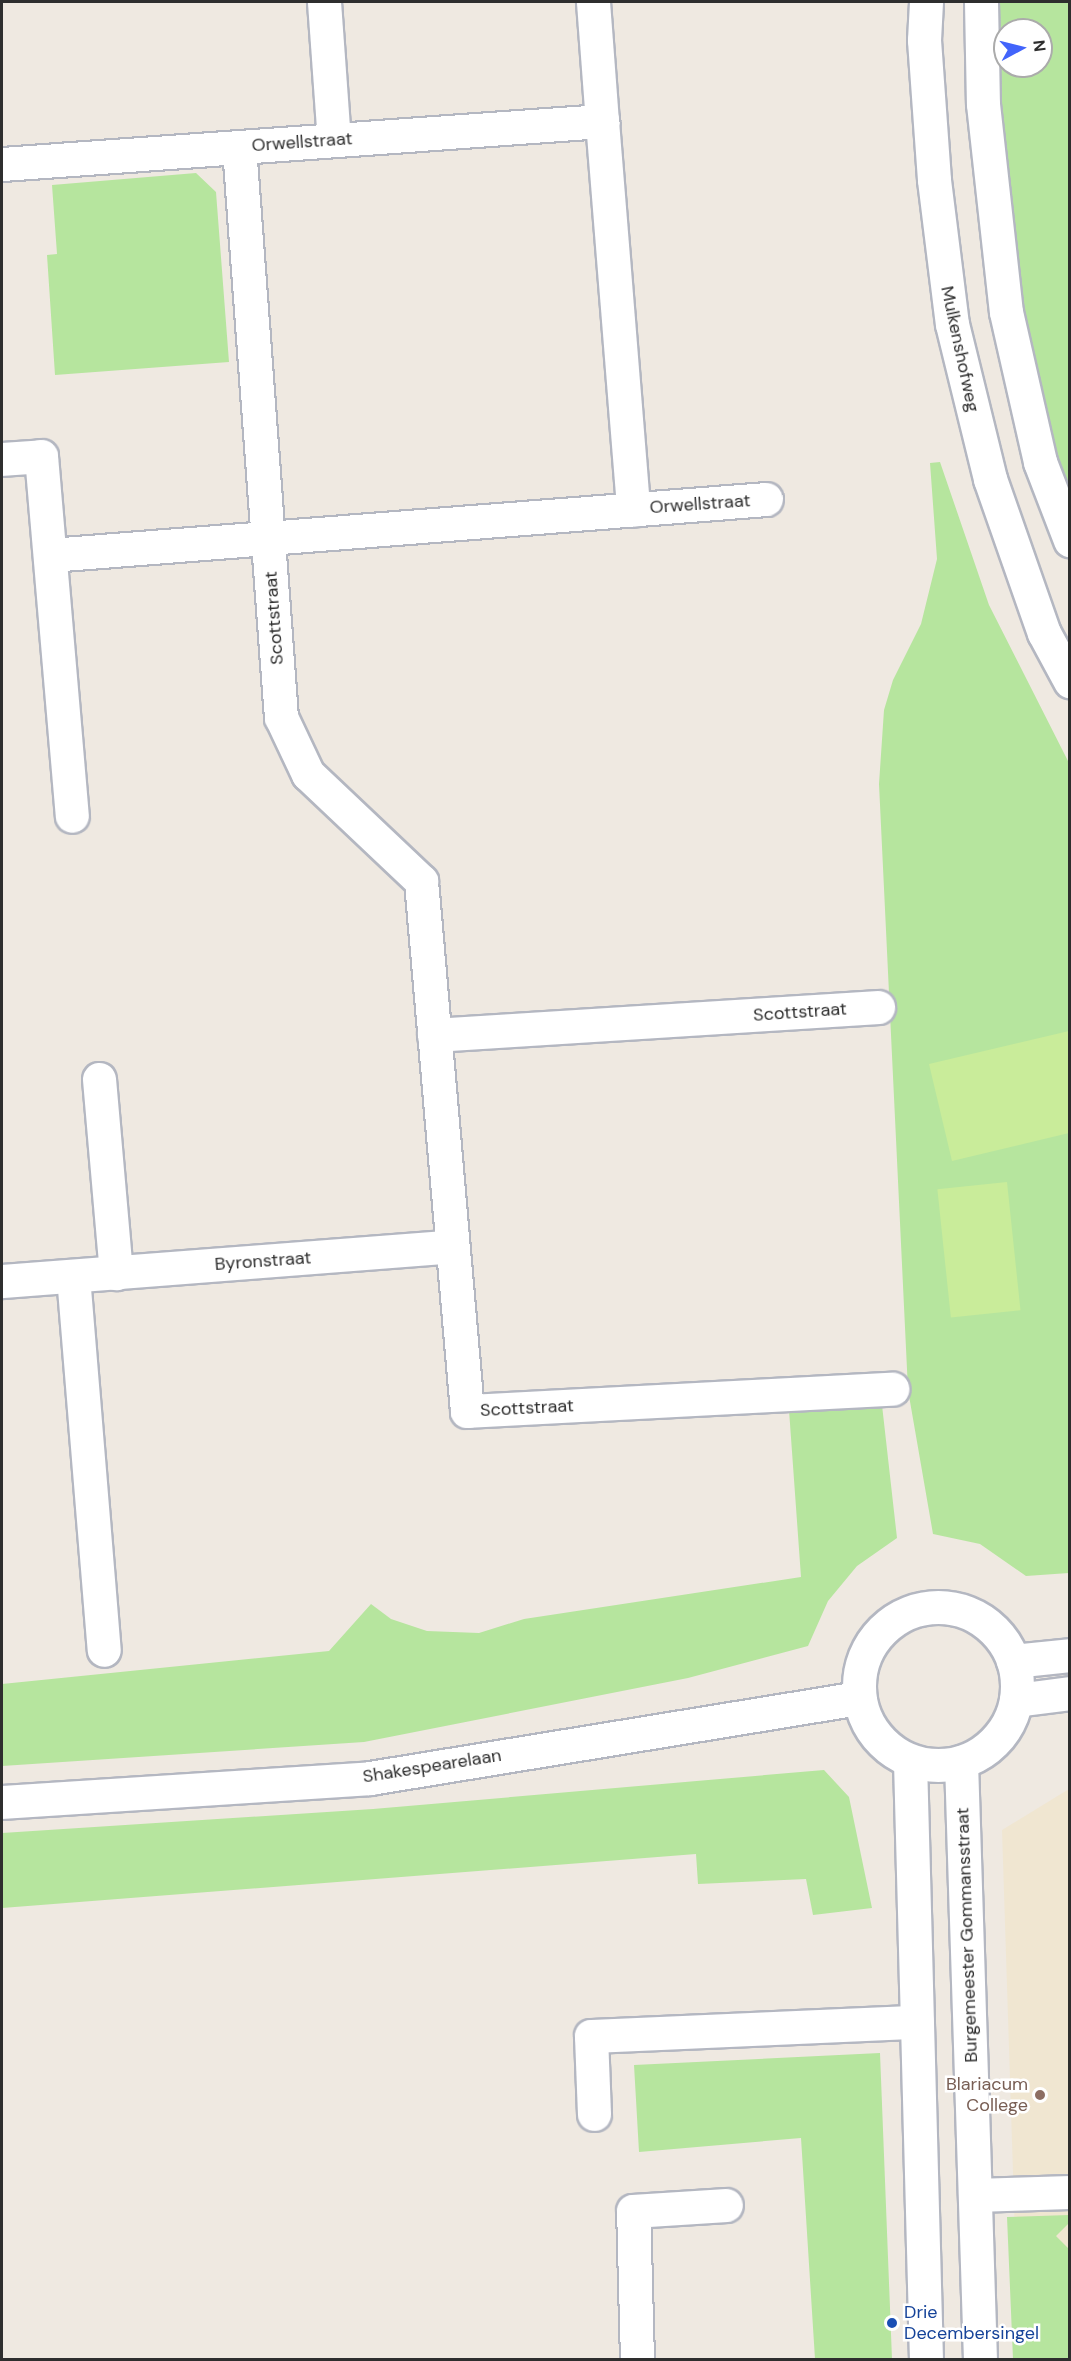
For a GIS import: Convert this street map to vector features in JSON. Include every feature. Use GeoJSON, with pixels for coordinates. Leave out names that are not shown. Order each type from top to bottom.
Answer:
{"type":"FeatureCollection","features":[{"type":"Feature","properties":{"kind":"street"},"geometry":{"type":"LineString","coordinates":[[324,2],[334,140]]}},
{"type":"Feature","properties":{"kind":"street","name":"Orwellstraat"},"geometry":{"type":"LineString","coordinates":[[592,2],[633,510]]}},
{"type":"Feature","properties":{"kind":"street","name":"Mulkenshofweg"},"geometry":{"type":"LineString","coordinates":[[926,2],[924,39],[934,180],[955,335],[990,479],[1044,633],[1070,681]]}},
{"type":"Feature","properties":{"kind":"street"},"geometry":{"type":"LineString","coordinates":[[981,2],[983,104],[1006,312],[1041,462],[1070,540]]}},
{"type":"Feature","properties":{"kind":"street","name":"Orwellstraat"},"geometry":{"type":"LineString","coordinates":[[2,164],[602,121]]}},
{"type":"Feature","properties":{"kind":"street","name":"Scottstraat"},"geometry":{"type":"LineString","coordinates":[[239,147],[281,717],[308,774],[421,882],[466,1411],[892,1389]]}},
{"type":"Feature","properties":{"kind":"street"},"geometry":{"type":"LineString","coordinates":[[2,459],[41,456],[72,816]]}},
{"type":"Feature","properties":{"kind":"street","name":"Orwellstraat"},"geometry":{"type":"LineString","coordinates":[[50,555],[766,499]]}},
{"type":"Feature","properties":{"kind":"street","name":"Scottstraat"},"geometry":{"type":"LineString","coordinates":[[434,1035],[878,1007]]}},
{"type":"Feature","properties":{"kind":"street"},"geometry":{"type":"LineString","coordinates":[[99,1079],[116,1273]]}},
{"type":"Feature","properties":{"kind":"street","name":"Byronstraat"},"geometry":{"type":"LineString","coordinates":[[2,1281],[452,1246]]}},
{"type":"Feature","properties":{"kind":"street"},"geometry":{"type":"LineString","coordinates":[[73,1276],[104,1650]]}},
{"type":"Feature","properties":{"kind":"street"},"geometry":{"type":"LineString","coordinates":[[942,1606],[966,1611],[986,1623],[1002,1640],[1013,1661],[1016,1700],[997,1738],[980,1753],[961,1762],[936,1766],[910,1761],[876,1737],[859,1698],[859,1674],[865,1652],[879,1632],[897,1617],[918,1608],[942,1606]]}},
{"type":"Feature","properties":{"kind":"street"},"geometry":{"type":"LineString","coordinates":[[1013,1661],[1070,1655]]}},
{"type":"Feature","properties":{"kind":"street"},"geometry":{"type":"LineString","coordinates":[[1016,1700],[1070,1693]]}},
{"type":"Feature","properties":{"kind":"street","name":"Shakespearelaan"},"geometry":{"type":"LineString","coordinates":[[2,1802],[370,1778],[859,1698]]}},
{"type":"Feature","properties":{"kind":"street"},"geometry":{"type":"LineString","coordinates":[[910,1761],[926,2360]]}},
{"type":"Feature","properties":{"kind":"street","name":"Burgemeester Gommansstraat"},"geometry":{"type":"LineString","coordinates":[[961,1762],[980,2360]]}},
{"type":"Feature","properties":{"kind":"street"},"geometry":{"type":"LineString","coordinates":[[594,2114],[591,2036],[917,2022]]}},
{"type":"Feature","properties":{"kind":"street"},"geometry":{"type":"LineString","coordinates":[[975,2195],[1070,2192]]}},
{"type":"Feature","properties":{"kind":"street"},"geometry":{"type":"LineString","coordinates":[[637,2360],[633,2211],[726,2205]]}},
{"type":"Feature","properties":{"kind":"shaded area","name":"Blariacum College"},"geometry":{"type":"Polygon","coordinates":[[[1069,1789],[1069,2359],[1019,2359],[1002,1830],[1069,1789]]]}},
{"type":"Feature","properties":{"kind":"green space"},"geometry":{"type":"Polygon","coordinates":[[[995,2],[1069,2],[1069,507],[1044,431],[1000,188],[997,78],[1053,78],[1053,18],[995,18],[995,2]]]}},
{"type":"Feature","properties":{"kind":"green space"},"geometry":{"type":"Polygon","coordinates":[[[196,173],[216,192],[229,362],[55,375],[47,255],[57,254],[52,185],[196,173]]]}},
{"type":"Feature","properties":{"kind":"green space"},"geometry":{"type":"Polygon","coordinates":[[[940,462],[989,605],[1069,763],[1069,1573],[1026,1576],[980,1544],[933,1534],[908,1390],[879,784],[884,710],[893,680],[921,624],[937,559],[930,463],[940,462]]]}},
{"type":"Feature","properties":{"kind":"green space"},"geometry":{"type":"Polygon","coordinates":[[[1069,1031],[1069,1133],[952,1161],[929,1064],[1069,1031]]]}},
{"type":"Feature","properties":{"kind":"green space"},"geometry":{"type":"Polygon","coordinates":[[[1007,1182],[1020,1310],[951,1318],[937,1189],[1007,1182]]]}},
{"type":"Feature","properties":{"kind":"green space"},"geometry":{"type":"Polygon","coordinates":[[[882,1405],[897,1538],[857,1566],[828,1601],[808,1646],[688,1678],[364,1742],[2,1766],[2,1684],[329,1651],[371,1604],[391,1619],[427,1631],[479,1633],[524,1619],[801,1577],[789,1410],[882,1405]]]}},
{"type":"Feature","properties":{"kind":"green space"},"geometry":{"type":"Polygon","coordinates":[[[824,1770],[849,1797],[872,1908],[813,1915],[806,1879],[698,1884],[696,1854],[2,1908],[2,1833],[373,1809],[824,1770]]]}},
{"type":"Feature","properties":{"kind":"green space"},"geometry":{"type":"Polygon","coordinates":[[[880,2053],[892,2359],[815,2359],[801,2138],[639,2152],[634,2065],[880,2053]]]}},
{"type":"Feature","properties":{"kind":"green space"},"geometry":{"type":"Polygon","coordinates":[[[1069,2215],[1069,2223],[1056,2236],[1069,2249],[1069,2359],[1013,2359],[1007,2217],[1069,2215]]]}},
{"type":"Feature","properties":{"kind":"place","name":"Blariacum College"},"geometry":{"type":"Point","coordinates":[1040,2095]}},
{"type":"Feature","properties":{"kind":"place","name":"Drie Decembersingel"},"geometry":{"type":"Point","coordinates":[892,2323]}}]}
